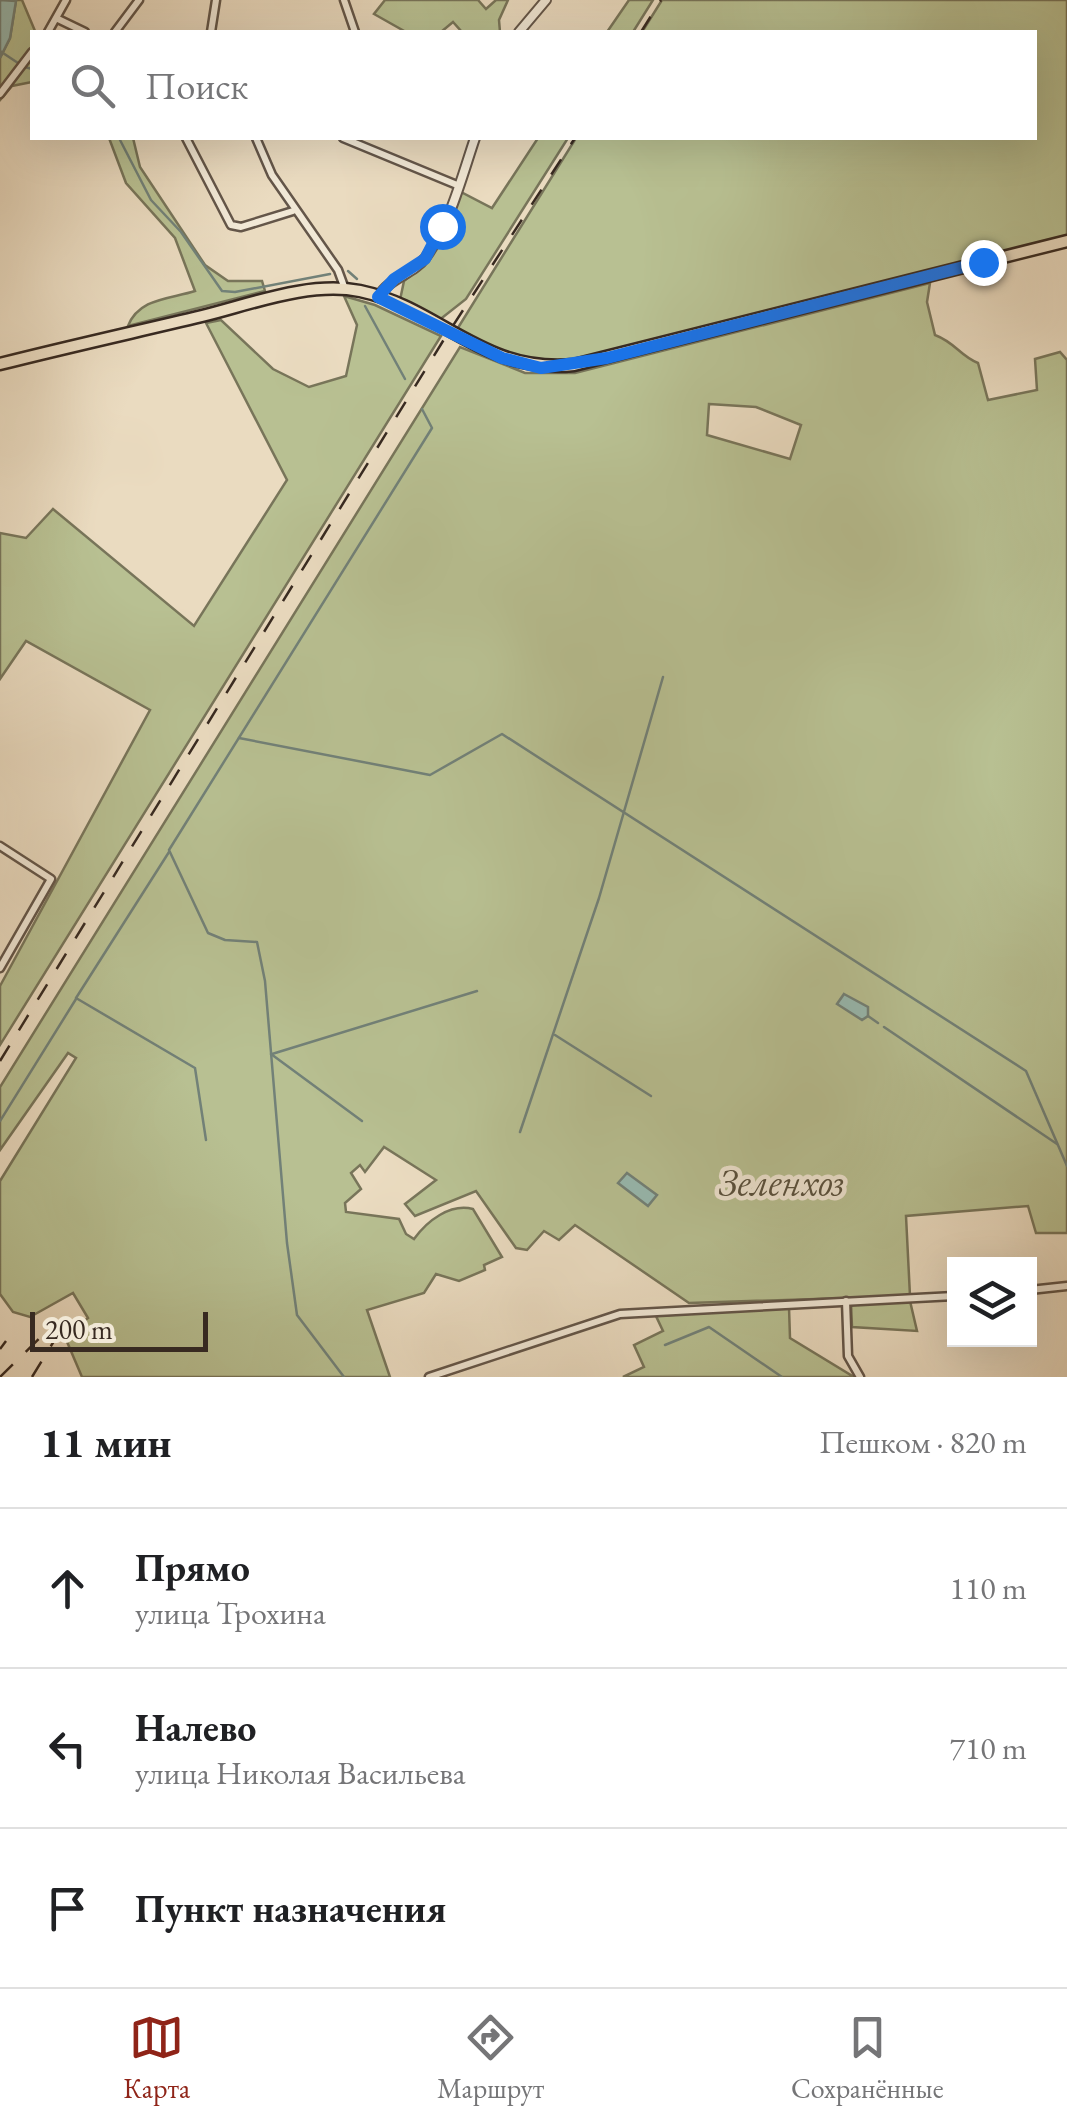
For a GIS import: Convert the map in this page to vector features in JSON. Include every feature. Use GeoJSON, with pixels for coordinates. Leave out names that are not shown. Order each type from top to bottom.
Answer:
{"type":"FeatureCollection","features":[{"type":"Feature","properties":{"kind":"main road"},"geometry":{"type":"LineString","coordinates":[[0,364],[278,297],[346,290],[378,297],[502,358],[541,368],[607,358],[1067,240]]}},
{"type":"Feature","properties":{"kind":"street"},"geometry":{"type":"LineString","coordinates":[[50,30],[66,0]]}},
{"type":"Feature","properties":{"kind":"street"},"geometry":{"type":"LineString","coordinates":[[116,30],[139,0]]}},
{"type":"Feature","properties":{"kind":"street"},"geometry":{"type":"LineString","coordinates":[[212,30],[216,0]]}},
{"type":"Feature","properties":{"kind":"street"},"geometry":{"type":"LineString","coordinates":[[344,0],[354,30]]}},
{"type":"Feature","properties":{"kind":"street"},"geometry":{"type":"LineString","coordinates":[[521,30],[546,0]]}},
{"type":"Feature","properties":{"kind":"street"},"geometry":{"type":"LineString","coordinates":[[58,20],[80,30]]}},
{"type":"Feature","properties":{"kind":"street"},"geometry":{"type":"LineString","coordinates":[[0,94],[30,55]]}},
{"type":"Feature","properties":{"kind":"street"},"geometry":{"type":"LineString","coordinates":[[186,140],[231,226],[241,227],[294,211]]}},
{"type":"Feature","properties":{"kind":"street"},"geometry":{"type":"LineString","coordinates":[[257,140],[294,211],[338,270],[346,290]]}},
{"type":"Feature","properties":{"kind":"street"},"geometry":{"type":"LineString","coordinates":[[348,140],[458,185]]}},
{"type":"Feature","properties":{"kind":"street"},"geometry":{"type":"LineString","coordinates":[[378,297],[394,279],[425,259],[473,140]]}},
{"type":"Feature","properties":{"kind":"street"},"geometry":{"type":"LineString","coordinates":[[0,846],[51,879],[0,968]]}},
{"type":"Feature","properties":{"kind":"street"},"geometry":{"type":"LineString","coordinates":[[1037,1289],[1067,1286]]}},
{"type":"Feature","properties":{"kind":"street"},"geometry":{"type":"LineString","coordinates":[[428,1377],[620,1314],[947,1296]]}},
{"type":"Feature","properties":{"kind":"street"},"geometry":{"type":"LineString","coordinates":[[846,1301],[848,1356],[860,1377]]}},
{"type":"Feature","properties":{"kind":"green space"},"geometry":{"type":"Polygon","coordinates":[[[16,0],[22,0],[35,30],[30,30],[30,82],[12,86],[0,100],[0,58],[10,38],[16,0]]]}},
{"type":"Feature","properties":{"kind":"green space"},"geometry":{"type":"Polygon","coordinates":[[[385,0],[478,0],[486,9],[496,0],[508,0],[499,20],[500,30],[460,30],[453,22],[443,30],[402,30],[374,14],[385,0]]]}},
{"type":"Feature","properties":{"kind":"green space"},"geometry":{"type":"Polygon","coordinates":[[[629,0],[653,0],[634,30],[608,30],[629,0]]]}},
{"type":"Feature","properties":{"kind":"green space"},"geometry":{"type":"Polygon","coordinates":[[[662,0],[1067,0],[1067,236],[565,362],[515,358],[456,331],[575,140],[1037,140],[1037,30],[643,30],[662,0]]]}},
{"type":"Feature","properties":{"kind":"green space"},"geometry":{"type":"Polygon","coordinates":[[[110,140],[133,140],[140,167],[205,265],[228,281],[262,281],[265,291],[128,326],[147,305],[195,291],[175,238],[126,183],[110,140]]]}},
{"type":"Feature","properties":{"kind":"green space"},"geometry":{"type":"Polygon","coordinates":[[[537,140],[567,140],[466,299],[438,321],[400,300],[404,281],[438,241],[459,191],[492,208],[537,140]]]}},
{"type":"Feature","properties":{"kind":"green space","name":"Зеленхоз"},"geometry":{"type":"Polygon","coordinates":[[[930,283],[927,302],[935,335],[978,363],[988,400],[1037,390],[1035,359],[1060,352],[1067,360],[1067,1233],[1036,1233],[1028,1206],[906,1216],[910,1296],[689,1303],[575,1225],[559,1240],[544,1231],[527,1250],[516,1248],[476,1191],[415,1216],[405,1204],[436,1180],[384,1147],[365,1172],[360,1165],[351,1173],[361,1189],[345,1203],[346,1212],[399,1219],[406,1234],[414,1239],[440,1215],[456,1209],[473,1209],[502,1257],[484,1265],[485,1270],[459,1281],[436,1274],[424,1293],[367,1310],[390,1377],[82,1377],[65,1337],[88,1318],[73,1293],[30,1317],[13,1312],[0,1294],[0,1181],[76,1058],[68,1053],[0,1150],[0,1087],[460,347],[525,373],[575,373],[930,283]],[[709,404],[707,435],[790,459],[801,425],[756,407],[709,404]]]}},
{"type":"Feature","properties":{"kind":"green space"},"geometry":{"type":"Polygon","coordinates":[[[344,296],[375,305],[441,336],[0,1045],[0,986],[150,710],[26,641],[0,679],[0,533],[26,538],[53,509],[194,626],[287,480],[206,323],[221,320],[273,369],[309,387],[346,376],[357,325],[344,296]]]}},
{"type":"Feature","properties":{"kind":"green space"},"geometry":{"type":"Polygon","coordinates":[[[910,1301],[917,1331],[852,1327],[851,1303],[910,1301]]]}},
{"type":"Feature","properties":{"kind":"green space"},"geometry":{"type":"Polygon","coordinates":[[[789,1307],[790,1338],[854,1377],[623,1377],[644,1367],[634,1345],[663,1331],[656,1316],[789,1307]]]}},
{"type":"Feature","properties":{"kind":"water"},"geometry":{"type":"Polygon","coordinates":[[[0,0],[16,1],[10,38],[0,58],[0,0]]]}},
{"type":"Feature","properties":{"kind":"water"},"geometry":{"type":"Polygon","coordinates":[[[844,994],[868,1007],[868,1016],[862,1020],[837,1004],[844,994]]]}},
{"type":"Feature","properties":{"kind":"water"},"geometry":{"type":"Polygon","coordinates":[[[627,1173],[657,1195],[648,1206],[618,1183],[627,1173]]]}},
{"type":"Feature","properties":{"kind":"waterway"},"geometry":{"type":"LineString","coordinates":[[0,51],[18,63]]}},
{"type":"Feature","properties":{"kind":"waterway"},"geometry":{"type":"LineString","coordinates":[[25,67],[30,68]]}},
{"type":"Feature","properties":{"kind":"waterway"},"geometry":{"type":"LineString","coordinates":[[120,140],[151,200],[181,232],[222,291],[235,292],[330,274]]}},
{"type":"Feature","properties":{"kind":"waterway"},"geometry":{"type":"LineString","coordinates":[[348,271],[357,279]]}},
{"type":"Feature","properties":{"kind":"waterway"},"geometry":{"type":"LineString","coordinates":[[365,306],[405,379]]}},
{"type":"Feature","properties":{"kind":"waterway"},"geometry":{"type":"LineString","coordinates":[[344,1377],[297,1315],[287,1243],[265,981],[257,942],[225,940],[208,933],[169,850],[432,428],[422,409]]}},
{"type":"Feature","properties":{"kind":"waterway"},"geometry":{"type":"LineString","coordinates":[[520,1132],[599,898],[663,677]]}},
{"type":"Feature","properties":{"kind":"waterway"},"geometry":{"type":"LineString","coordinates":[[239,738],[430,775],[502,734],[1026,1071],[1067,1166]]}},
{"type":"Feature","properties":{"kind":"waterway"},"geometry":{"type":"LineString","coordinates":[[169,852],[76,998],[195,1068],[206,1140]]}},
{"type":"Feature","properties":{"kind":"waterway"},"geometry":{"type":"LineString","coordinates":[[272,1054],[477,991]]}},
{"type":"Feature","properties":{"kind":"waterway"},"geometry":{"type":"LineString","coordinates":[[0,1121],[76,999]]}},
{"type":"Feature","properties":{"kind":"waterway"},"geometry":{"type":"LineString","coordinates":[[868,1016],[878,1023]]}},
{"type":"Feature","properties":{"kind":"waterway"},"geometry":{"type":"LineString","coordinates":[[884,1027],[1057,1144]]}},
{"type":"Feature","properties":{"kind":"waterway"},"geometry":{"type":"LineString","coordinates":[[555,1035],[651,1096]]}},
{"type":"Feature","properties":{"kind":"waterway"},"geometry":{"type":"LineString","coordinates":[[271,1054],[362,1121]]}},
{"type":"Feature","properties":{"kind":"waterway"},"geometry":{"type":"LineString","coordinates":[[665,1345],[709,1327],[782,1377]]}},
{"type":"Feature","properties":{"kind":"railway"},"geometry":{"type":"LineString","coordinates":[[642,30],[661,0]]}},
{"type":"Feature","properties":{"kind":"railway"},"geometry":{"type":"LineString","coordinates":[[0,1061],[443,341],[574,140]]}},
{"type":"Feature","properties":{"kind":"railway"},"geometry":{"type":"LineString","coordinates":[[0,1377],[49,1329]]}},
{"type":"Feature","properties":{"kind":"railway"},"geometry":{"type":"LineString","coordinates":[[0,1349],[6,1341]]}},
{"type":"Feature","properties":{"kind":"railway"},"geometry":{"type":"LineString","coordinates":[[32,1377],[54,1341]]}},
{"type":"Feature","properties":{"kind":"route"},"geometry":{"type":"LineString","coordinates":[[442,226],[425,259],[384,287],[378,297],[502,358],[541,368],[574,366],[983,262]]}}]}
